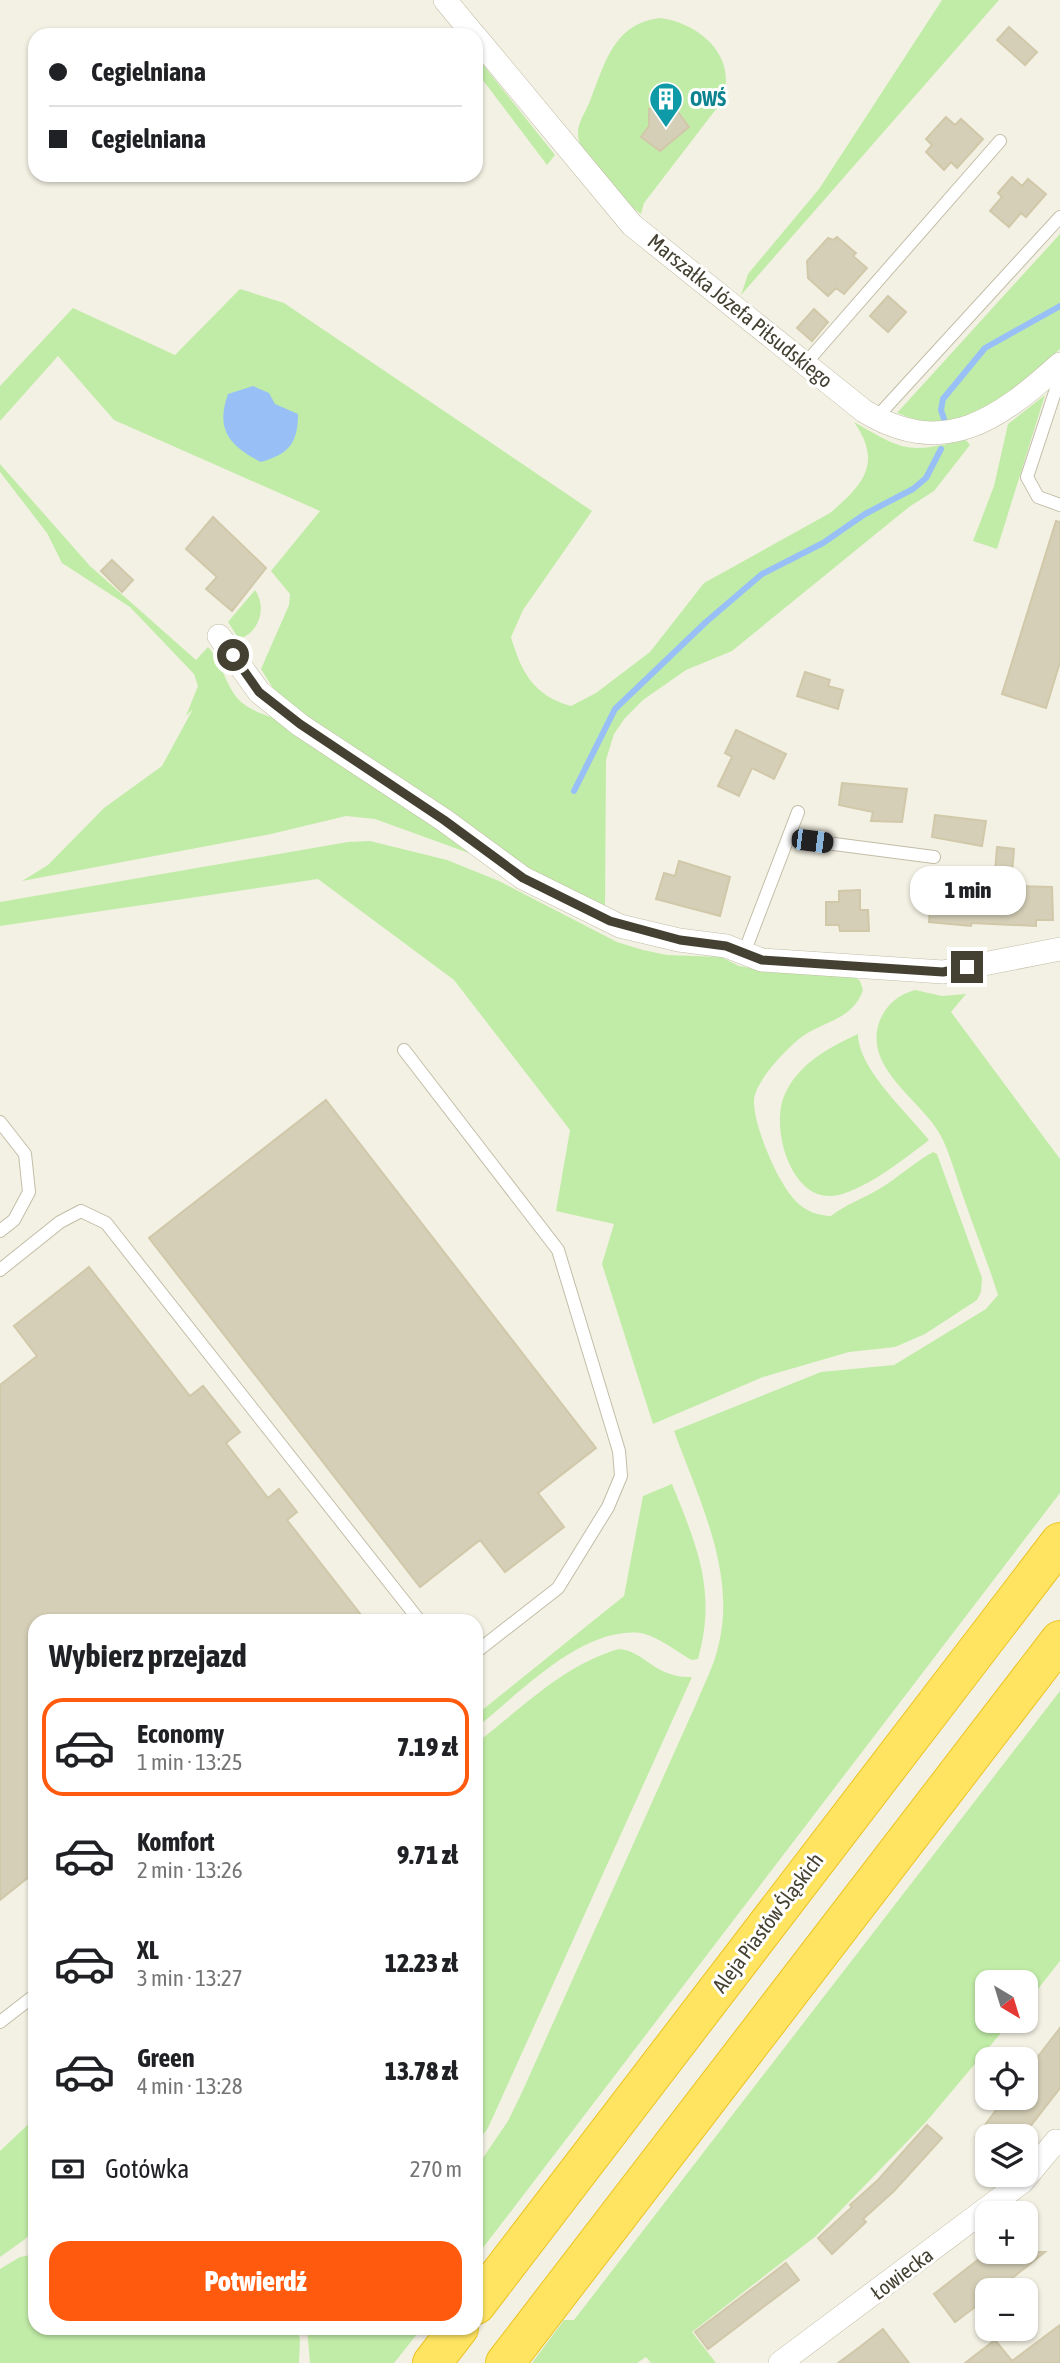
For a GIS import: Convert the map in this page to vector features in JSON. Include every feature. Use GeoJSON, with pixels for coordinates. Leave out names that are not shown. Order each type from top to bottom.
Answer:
{"type":"FeatureCollection","features":[{"type":"Feature","properties":{"kind":"highway","name":"Aleja Piastów Śląskich"},"geometry":{"type":"LineString","coordinates":[[483,2296],[1060,1542]]}},
{"type":"Feature","properties":{"kind":"highway"},"geometry":{"type":"LineString","coordinates":[[505,2363],[1060,1640]]}},
{"type":"Feature","properties":{"kind":"highway"},"geometry":{"type":"LineString","coordinates":[[432,2363],[454,2335]]}},
{"type":"Feature","properties":{"kind":"street","name":"Marszałka Józefa Piłsudskiego"},"geometry":{"type":"LineString","coordinates":[[445,0],[468,28]]}},
{"type":"Feature","properties":{"kind":"street","name":"Marszałka Józefa Piłsudskiego"},"geometry":{"type":"LineString","coordinates":[[483,46],[632,225],[805,364],[890,426],[920,433],[953,432],[994,417],[1010,407],[1060,364]]}},
{"type":"Feature","properties":{"kind":"street"},"geometry":{"type":"LineString","coordinates":[[219,636],[259,692],[300,724],[444,820],[523,878],[620,926],[680,940],[726,946],[762,960],[943,972],[1060,948]]}},
{"type":"Feature","properties":{"kind":"street","name":"Łowiecka"},"geometry":{"type":"LineString","coordinates":[[780,2363],[892,2282],[1022,2182],[1059,2140]]}},
{"type":"Feature","properties":{"kind":"lane"},"geometry":{"type":"LineString","coordinates":[[805,364],[1000,141]]}},
{"type":"Feature","properties":{"kind":"lane"},"geometry":{"type":"LineString","coordinates":[[876,418],[1060,217]]}},
{"type":"Feature","properties":{"kind":"lane"},"geometry":{"type":"LineString","coordinates":[[1060,377],[1027,477],[1038,497],[1060,505]]}},
{"type":"Feature","properties":{"kind":"lane"},"geometry":{"type":"LineString","coordinates":[[744,953],[798,812]]}},
{"type":"Feature","properties":{"kind":"lane"},"geometry":{"type":"LineString","coordinates":[[788,838],[934,857]]}},
{"type":"Feature","properties":{"kind":"lane"},"geometry":{"type":"LineString","coordinates":[[404,1050],[558,1250],[619,1451],[621,1476],[608,1507],[558,1588],[483,1646]]}},
{"type":"Feature","properties":{"kind":"lane"},"geometry":{"type":"LineString","coordinates":[[0,1122],[25,1154],[29,1192],[14,1220],[0,1231]]}},
{"type":"Feature","properties":{"kind":"lane"},"geometry":{"type":"LineString","coordinates":[[0,1270],[60,1222],[82,1211],[106,1223],[414,1614]]}},
{"type":"Feature","properties":{"kind":"lane"},"geometry":{"type":"LineString","coordinates":[[0,2022],[28,2000]]}},
{"type":"Feature","properties":{"kind":"green space"},"geometry":{"type":"Polygon","coordinates":[[[942,0],[999,0],[741,295],[748,274],[819,189],[942,0]]]}},
{"type":"Feature","properties":{"kind":"green space"},"geometry":{"type":"Polygon","coordinates":[[[661,18],[691,28],[714,47],[722,59],[726,73],[725,88],[720,104],[644,203],[641,214],[587,155],[579,141],[578,130],[613,47],[632,28],[645,21],[661,18]]]}},
{"type":"Feature","properties":{"kind":"green space"},"geometry":{"type":"Polygon","coordinates":[[[483,65],[555,155],[547,165],[483,80],[483,65]]]}},
{"type":"Feature","properties":{"kind":"green space"},"geometry":{"type":"Polygon","coordinates":[[[1060,234],[1060,349],[1003,397],[969,415],[934,423],[897,413],[1060,234]]]}},
{"type":"Feature","properties":{"kind":"green space"},"geometry":{"type":"Polygon","coordinates":[[[240,289],[284,303],[592,511],[523,610],[511,637],[519,661],[531,681],[547,696],[571,706],[596,693],[650,652],[704,583],[830,513],[852,493],[860,483],[868,461],[863,437],[854,422],[885,439],[907,447],[931,447],[966,440],[970,445],[934,491],[909,507],[732,651],[686,670],[643,700],[625,718],[614,734],[606,760],[605,908],[543,878],[282,703],[261,669],[289,605],[290,594],[271,571],[320,511],[114,420],[58,356],[0,421],[0,386],[73,308],[175,355],[240,289]]]}},
{"type":"Feature","properties":{"kind":"green space"},"geometry":{"type":"Polygon","coordinates":[[[1045,395],[997,549],[973,541],[994,486],[1008,424],[1045,395]]]}},
{"type":"Feature","properties":{"kind":"green space"},"geometry":{"type":"Polygon","coordinates":[[[0,464],[90,566],[196,660],[208,647],[240,701],[276,719],[488,860],[375,819],[346,816],[271,834],[22,881],[48,865],[104,808],[162,766],[193,709],[186,716],[198,686],[194,674],[130,607],[62,563],[47,533],[0,472],[0,464]]]}},
{"type":"Feature","properties":{"kind":"green space"},"geometry":{"type":"Polygon","coordinates":[[[255,590],[261,604],[259,618],[252,631],[239,639],[228,622],[255,590]]]}},
{"type":"Feature","properties":{"kind":"green space"},"geometry":{"type":"Polygon","coordinates":[[[370,841],[447,860],[499,881],[617,942],[643,950],[667,955],[721,957],[739,966],[755,969],[851,974],[860,981],[863,990],[853,1007],[847,1013],[799,1039],[774,1064],[760,1083],[754,1109],[764,1142],[778,1174],[796,1202],[815,1213],[831,1216],[886,1185],[933,1152],[937,1154],[982,1278],[981,1292],[977,1300],[925,1334],[895,1347],[849,1352],[763,1377],[653,1424],[602,1264],[614,1224],[556,1211],[570,1130],[454,980],[318,879],[0,926],[0,902],[348,842],[370,841]]]}},
{"type":"Feature","properties":{"kind":"green space"},"geometry":{"type":"Polygon","coordinates":[[[915,990],[942,996],[966,994],[951,1012],[1060,1159],[1060,1493],[483,2248],[483,2158],[508,2121],[523,2090],[696,1704],[717,1651],[723,1616],[719,1562],[703,1508],[674,1431],[821,1372],[894,1365],[986,1309],[998,1295],[942,1138],[897,1084],[879,1054],[876,1038],[880,1020],[886,1009],[903,995],[915,990]]]}},
{"type":"Feature","properties":{"kind":"green space"},"geometry":{"type":"Polygon","coordinates":[[[858,1034],[866,1062],[875,1076],[929,1140],[883,1174],[856,1189],[832,1196],[817,1194],[804,1186],[787,1158],[782,1141],[781,1107],[785,1094],[798,1073],[816,1057],[858,1034]]]}},
{"type":"Feature","properties":{"kind":"green space"},"geometry":{"type":"Polygon","coordinates":[[[672,1484],[689,1528],[702,1569],[705,1590],[703,1634],[698,1659],[692,1660],[646,1634],[618,1634],[574,1651],[531,1681],[483,1722],[483,1709],[624,1596],[643,1496],[672,1484]]]}},
{"type":"Feature","properties":{"kind":"green space"},"geometry":{"type":"Polygon","coordinates":[[[619,1649],[628,1651],[668,1673],[692,1677],[483,2135],[483,1737],[543,1689],[598,1656],[619,1649]]]}},
{"type":"Feature","properties":{"kind":"green space"},"geometry":{"type":"Polygon","coordinates":[[[1060,1691],[1060,1961],[1038,1989],[1038,1970],[975,1970],[975,2034],[1000,2034],[989,2047],[975,2047],[975,2064],[926,2122],[816,2236],[692,2332],[716,2363],[651,2363],[646,2357],[637,2363],[532,2363],[564,2320],[574,2320],[1060,1691]]]}},
{"type":"Feature","properties":{"kind":"green space"},"geometry":{"type":"Polygon","coordinates":[[[28,2125],[28,2236],[0,2257],[0,2151],[28,2125]]]}},
{"type":"Feature","properties":{"kind":"green space"},"geometry":{"type":"Polygon","coordinates":[[[28,2255],[28,2335],[299,2335],[299,2363],[0,2363],[0,2269],[28,2255]]]}},
{"type":"Feature","properties":{"kind":"green space"},"geometry":{"type":"Polygon","coordinates":[[[308,2335],[416,2335],[394,2363],[310,2363],[308,2335]]]}},
{"type":"Feature","properties":{"kind":"water"},"geometry":{"type":"Polygon","coordinates":[[[253,386],[269,393],[275,404],[298,414],[296,433],[290,446],[279,455],[261,462],[234,443],[228,435],[223,418],[228,394],[253,386]]]}},
{"type":"Feature","properties":{"kind":"building"},"geometry":{"type":"Polygon","coordinates":[[[1009,27],[1037,52],[1025,65],[997,40],[1009,27]]]}},
{"type":"Feature","properties":{"kind":"building","name":"OWŚ"},"geometry":{"type":"Polygon","coordinates":[[[658,108],[666,112],[670,109],[678,112],[689,127],[660,151],[641,137],[649,126],[649,109],[658,108]]]}},
{"type":"Feature","properties":{"kind":"building"},"geometry":{"type":"Polygon","coordinates":[[[946,117],[955,125],[961,119],[983,139],[957,168],[951,162],[944,170],[926,152],[932,145],[926,139],[946,117]]]}},
{"type":"Feature","properties":{"kind":"building"},"geometry":{"type":"Polygon","coordinates":[[[1012,177],[1022,186],[1028,179],[1046,194],[1026,217],[1021,213],[1009,227],[990,211],[1002,197],[998,193],[1012,177]]]}},
{"type":"Feature","properties":{"kind":"building"},"geometry":{"type":"Polygon","coordinates":[[[837,237],[856,253],[853,256],[867,268],[844,294],[836,288],[828,296],[808,278],[807,261],[828,238],[833,240],[837,237]]]}},
{"type":"Feature","properties":{"kind":"building"},"geometry":{"type":"Polygon","coordinates":[[[888,296],[906,312],[888,332],[870,316],[888,296]]]}},
{"type":"Feature","properties":{"kind":"building"},"geometry":{"type":"Polygon","coordinates":[[[814,309],[828,322],[812,341],[797,328],[814,309]]]}},
{"type":"Feature","properties":{"kind":"building"},"geometry":{"type":"Polygon","coordinates":[[[213,517],[266,568],[232,611],[206,589],[217,577],[186,549],[213,517]]]}},
{"type":"Feature","properties":{"kind":"building"},"geometry":{"type":"Polygon","coordinates":[[[1056,521],[1060,522],[1060,662],[1046,708],[1002,694],[1056,521]]]}},
{"type":"Feature","properties":{"kind":"building"},"geometry":{"type":"Polygon","coordinates":[[[112,560],[133,580],[122,592],[101,571],[112,560]]]}},
{"type":"Feature","properties":{"kind":"building"},"geometry":{"type":"Polygon","coordinates":[[[805,672],[830,680],[828,686],[843,690],[838,709],[797,696],[805,672]]]}},
{"type":"Feature","properties":{"kind":"building"},"geometry":{"type":"Polygon","coordinates":[[[736,730],[786,754],[774,779],[752,768],[739,796],[718,786],[732,757],[725,753],[736,730]]]}},
{"type":"Feature","properties":{"kind":"building"},"geometry":{"type":"Polygon","coordinates":[[[842,783],[907,789],[902,822],[871,821],[873,812],[839,805],[842,783]]]}},
{"type":"Feature","properties":{"kind":"building"},"geometry":{"type":"Polygon","coordinates":[[[935,815],[986,821],[982,846],[932,837],[935,815]]]}},
{"type":"Feature","properties":{"kind":"building"},"geometry":{"type":"Polygon","coordinates":[[[997,847],[1014,849],[1011,886],[1052,887],[1053,920],[1036,920],[1036,926],[971,923],[971,926],[929,922],[931,893],[993,896],[997,847]]]}},
{"type":"Feature","properties":{"kind":"building"},"geometry":{"type":"Polygon","coordinates":[[[679,861],[730,877],[720,916],[656,899],[664,873],[675,876],[679,861]]]}},
{"type":"Feature","properties":{"kind":"building"},"geometry":{"type":"Polygon","coordinates":[[[860,890],[860,910],[868,910],[869,931],[840,931],[839,925],[826,925],[826,902],[839,902],[839,891],[860,890]]]}},
{"type":"Feature","properties":{"kind":"building"},"geometry":{"type":"Polygon","coordinates":[[[326,1100],[596,1448],[538,1493],[564,1527],[505,1572],[480,1540],[420,1587],[149,1238],[326,1100]]]}},
{"type":"Feature","properties":{"kind":"building"},"geometry":{"type":"Polygon","coordinates":[[[89,1267],[190,1396],[203,1386],[240,1432],[226,1443],[268,1498],[279,1489],[297,1512],[287,1520],[360,1614],[28,1614],[28,1878],[0,1900],[0,1385],[37,1356],[14,1326],[89,1267]]]}},
{"type":"Feature","properties":{"kind":"building"},"geometry":{"type":"Polygon","coordinates":[[[1060,2028],[1060,2088],[1032,2124],[986,2124],[996,2110],[1038,2110],[1038,2056],[1060,2028]]]}},
{"type":"Feature","properties":{"kind":"building"},"geometry":{"type":"Polygon","coordinates":[[[927,2125],[942,2138],[894,2191],[863,2219],[866,2222],[832,2254],[818,2238],[852,2207],[850,2205],[878,2180],[927,2125]]]}},
{"type":"Feature","properties":{"kind":"building"},"geometry":{"type":"Polygon","coordinates":[[[975,2262],[1030,2264],[1012,2278],[975,2278],[975,2307],[955,2322],[934,2294],[975,2262]]]}},
{"type":"Feature","properties":{"kind":"building"},"geometry":{"type":"Polygon","coordinates":[[[786,2263],[799,2280],[708,2349],[695,2332],[786,2263]]]}},
{"type":"Feature","properties":{"kind":"building"},"geometry":{"type":"Polygon","coordinates":[[[1060,2325],[1060,2363],[965,2363],[994,2341],[1012,2361],[1060,2325]]]}},
{"type":"Feature","properties":{"kind":"building"},"geometry":{"type":"Polygon","coordinates":[[[883,2329],[909,2363],[838,2363],[857,2349],[883,2329]]]}},
{"type":"Feature","properties":{"kind":"waterway"},"geometry":{"type":"LineString","coordinates":[[944,419],[941,410],[943,399],[985,348],[1060,306]]}},
{"type":"Feature","properties":{"kind":"waterway"},"geometry":{"type":"LineString","coordinates":[[574,791],[615,709],[706,622],[762,574],[823,543],[865,514],[913,489],[926,478],[941,449]]}},
{"type":"Feature","properties":{"kind":"place","name":"OWŚ"},"geometry":{"type":"Point","coordinates":[666,129]}},
{"type":"Feature","properties":{"kind":"route"},"geometry":{"type":"LineString","coordinates":[[233,655],[259,692],[300,724],[444,820],[523,878],[620,926],[680,940],[726,946],[762,960],[943,972],[967,967]]}}]}
